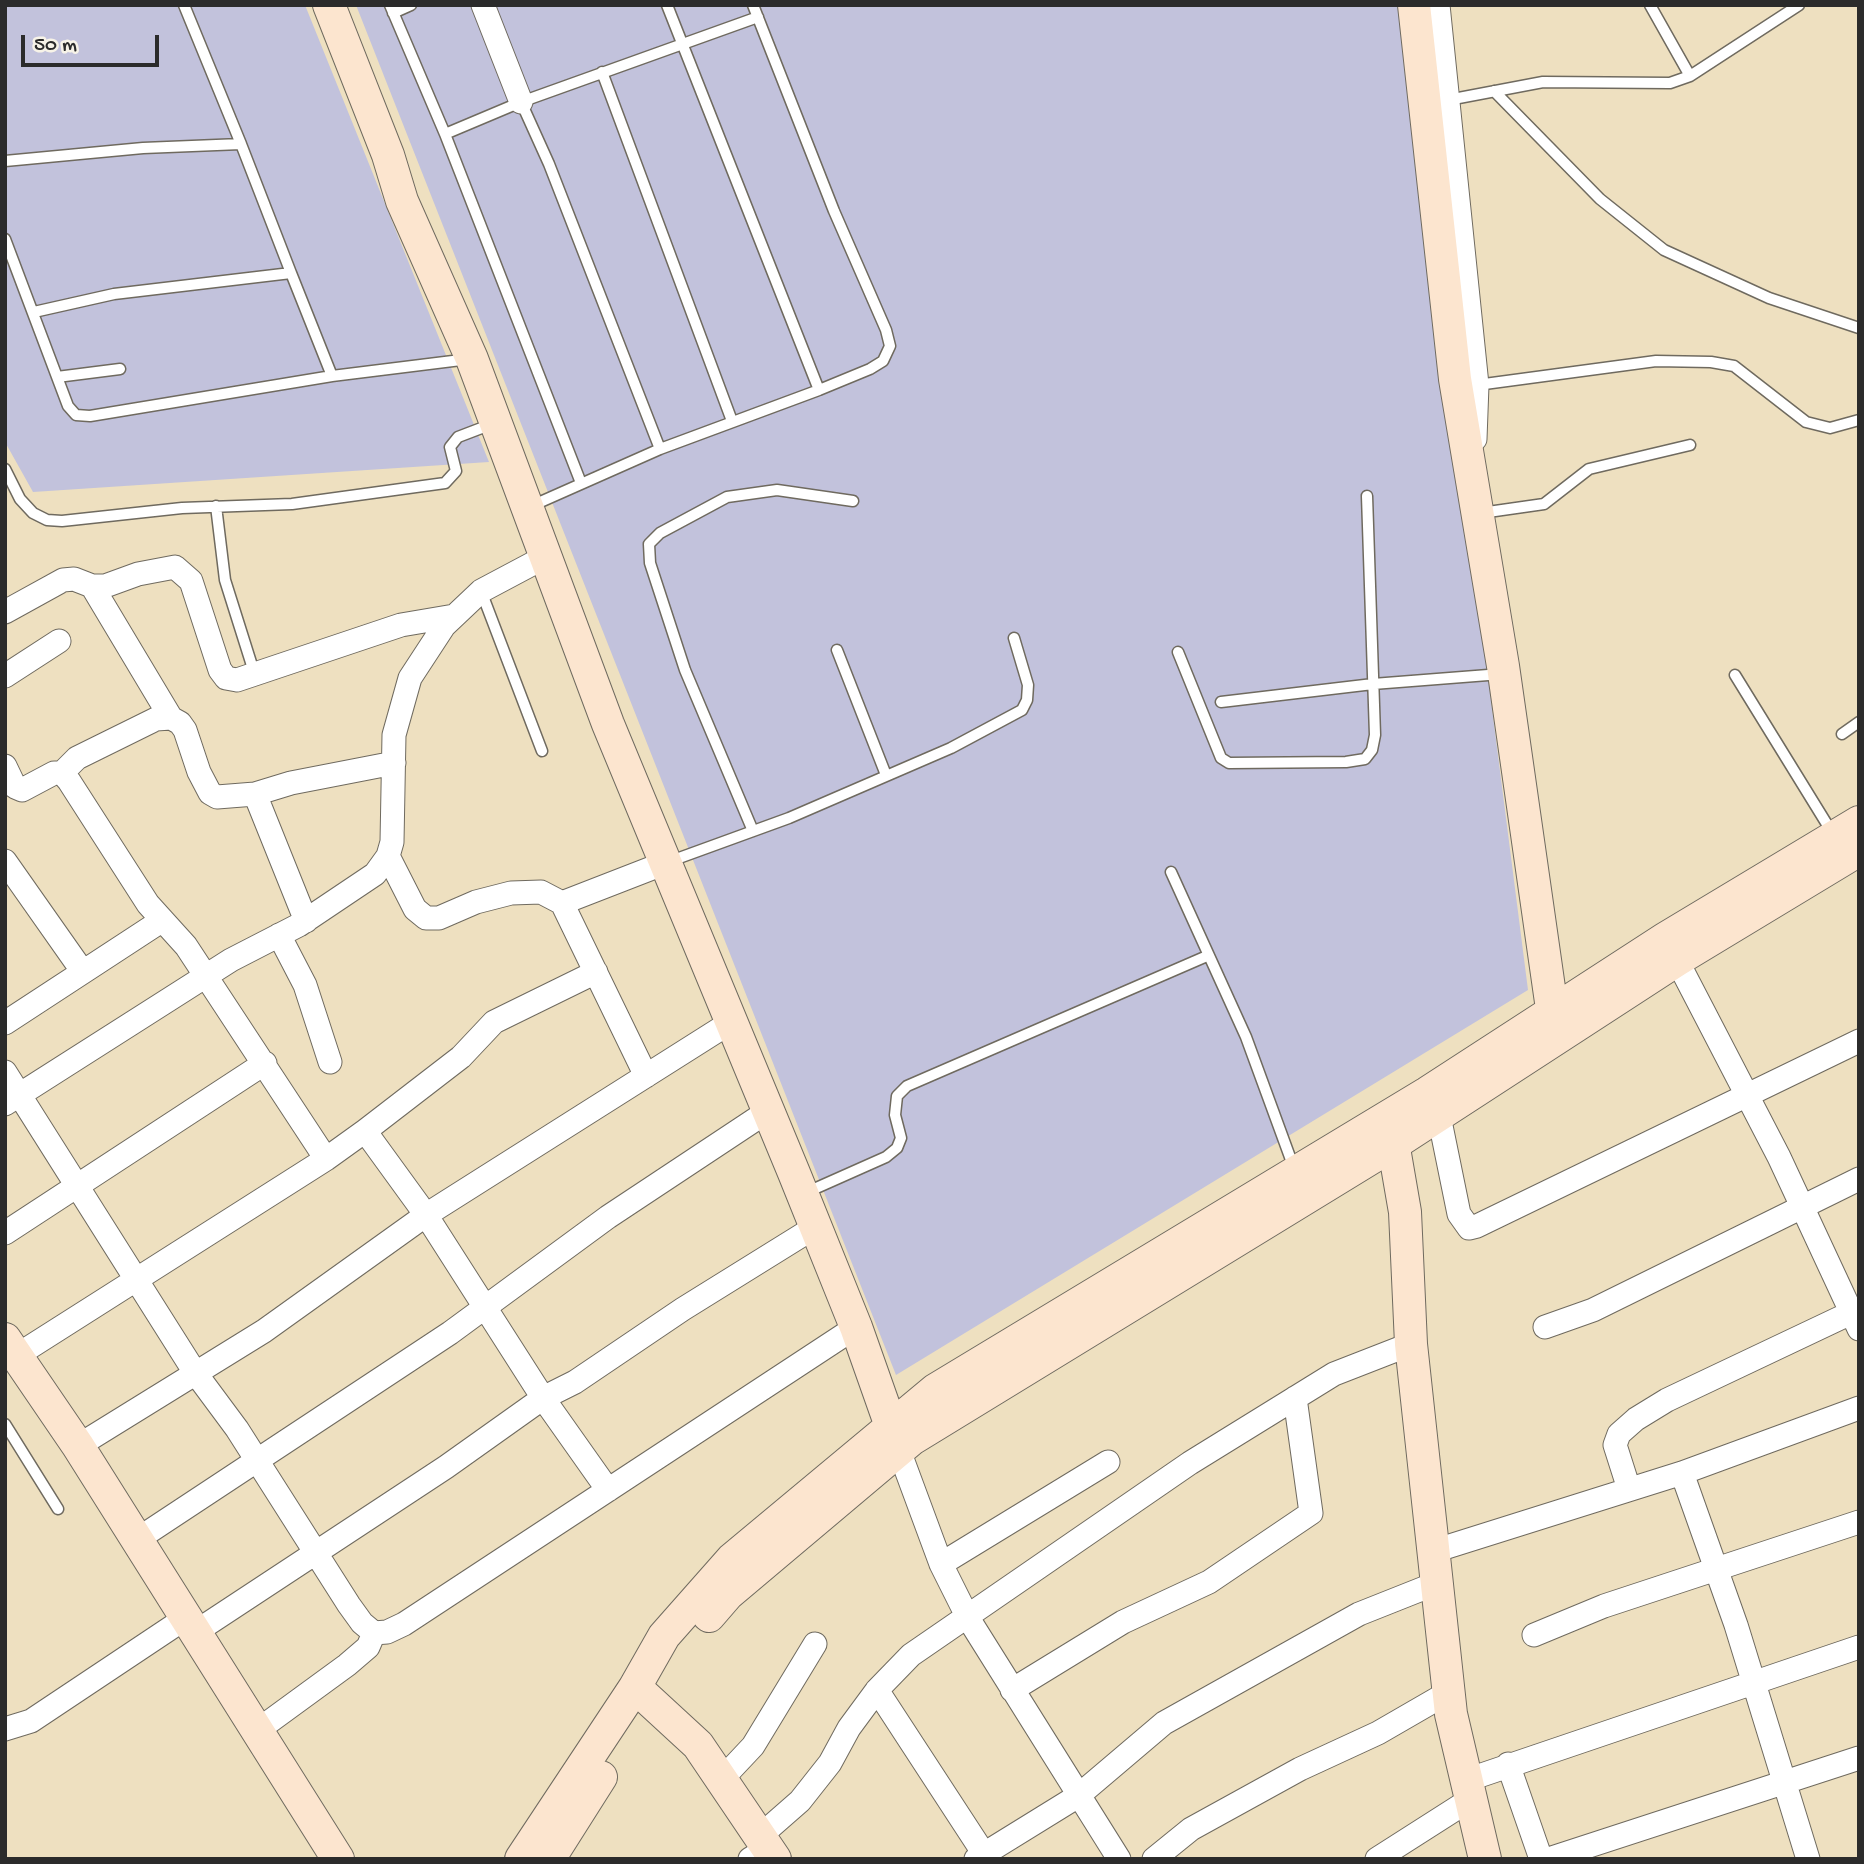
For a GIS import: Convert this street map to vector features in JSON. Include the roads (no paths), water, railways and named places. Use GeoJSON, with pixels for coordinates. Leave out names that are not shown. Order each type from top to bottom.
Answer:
{"type":"FeatureCollection","features":[{"type":"Feature","properties":{"kind":"main road"},"geometry":{"type":"LineString","coordinates":[[329,5],[388,155],[402,201],[472,359],[608,724],[856,1327],[895,1439]]}},
{"type":"Feature","properties":{"kind":"main road"},"geometry":{"type":"LineString","coordinates":[[1414,5],[1466,382],[1473,477],[1554,1026]]}},
{"type":"Feature","properties":{"kind":"main road"},"geometry":{"type":"LineString","coordinates":[[549,1859],[642,1694],[664,1636],[732,1559],[825,1478],[1083,1333],[1391,1130],[1850,836]]}},
{"type":"Feature","properties":{"kind":"main road"},"geometry":{"type":"LineString","coordinates":[[895,1439],[935,1390],[976,1363],[1295,1171],[1391,1130],[1439,1116],[1554,1026]]}},
{"type":"Feature","properties":{"kind":"main road"},"geometry":{"type":"LineString","coordinates":[[1391,1130],[1405,1212],[1411,1344],[1449,1692],[1485,1859]]}},
{"type":"Feature","properties":{"kind":"main road"},"geometry":{"type":"LineString","coordinates":[[11,1348],[138,1539],[338,1859]]}},
{"type":"Feature","properties":{"kind":"main road"},"geometry":{"type":"LineString","coordinates":[[642,1694],[698,1745],[763,1850]]}},
{"type":"Feature","properties":{"kind":"main road"},"geometry":{"type":"LineString","coordinates":[[521,1859],[642,1694]]}},
{"type":"Feature","properties":{"kind":"street"},"geometry":{"type":"LineString","coordinates":[[482,5],[521,102]]}},
{"type":"Feature","properties":{"kind":"street"},"geometry":{"type":"LineString","coordinates":[[1438,5],[1448,100],[1466,382]]}},
{"type":"Feature","properties":{"kind":"street"},"geometry":{"type":"LineString","coordinates":[[11,1100],[206,976],[306,921],[363,884],[388,856],[392,842],[394,735],[410,678],[444,626],[481,590],[545,557]]}},
{"type":"Feature","properties":{"kind":"street"},"geometry":{"type":"LineString","coordinates":[[5,612],[63,580],[75,579],[92,586],[114,585],[138,574],[176,567],[191,581],[220,670],[226,678],[237,680],[254,672],[401,625],[454,616]]}},
{"type":"Feature","properties":{"kind":"street"},"geometry":{"type":"LineString","coordinates":[[92,586],[171,718],[185,730],[210,793],[229,798],[255,794],[290,783],[394,763]]}},
{"type":"Feature","properties":{"kind":"street"},"geometry":{"type":"LineString","coordinates":[[5,676],[59,641]]}},
{"type":"Feature","properties":{"kind":"street"},"geometry":{"type":"LineString","coordinates":[[14,797],[54,773],[62,773],[77,758],[156,719],[171,718]]}},
{"type":"Feature","properties":{"kind":"street"},"geometry":{"type":"LineString","coordinates":[[5,766],[15,787],[14,797]]}},
{"type":"Feature","properties":{"kind":"street"},"geometry":{"type":"LineString","coordinates":[[62,773],[161,921],[176,933],[206,976],[327,1158]]}},
{"type":"Feature","properties":{"kind":"street"},"geometry":{"type":"LineString","coordinates":[[255,794],[306,921]]}},
{"type":"Feature","properties":{"kind":"street"},"geometry":{"type":"LineString","coordinates":[[388,856],[415,909],[426,918],[439,918],[476,902],[511,893],[541,892],[562,903],[646,1076]]}},
{"type":"Feature","properties":{"kind":"street"},"geometry":{"type":"LineString","coordinates":[[5,861],[83,972]]}},
{"type":"Feature","properties":{"kind":"street"},"geometry":{"type":"LineString","coordinates":[[562,903],[666,863]]}},
{"type":"Feature","properties":{"kind":"street"},"geometry":{"type":"LineString","coordinates":[[5,1023],[161,921]]}},
{"type":"Feature","properties":{"kind":"street"},"geometry":{"type":"LineString","coordinates":[[279,935],[305,985],[330,1062]]}},
{"type":"Feature","properties":{"kind":"street"},"geometry":{"type":"LineString","coordinates":[[1629,1489],[1615,1445],[1619,1434],[1636,1419],[1667,1400],[1856,1317],[1748,1097],[1671,949]]}},
{"type":"Feature","properties":{"kind":"street"},"geometry":{"type":"LineString","coordinates":[[11,1348],[135,1281],[327,1158],[461,1056],[494,1022],[596,972]]}},
{"type":"Feature","properties":{"kind":"street"},"geometry":{"type":"LineString","coordinates":[[78,1446],[194,1371],[264,1331],[426,1215],[731,1022]]}},
{"type":"Feature","properties":{"kind":"street"},"geometry":{"type":"LineString","coordinates":[[1439,1116],[1459,1214],[1469,1228],[1748,1097],[1859,1041]]}},
{"type":"Feature","properties":{"kind":"street"},"geometry":{"type":"LineString","coordinates":[[5,1233],[265,1063]]}},
{"type":"Feature","properties":{"kind":"street"},"geometry":{"type":"LineString","coordinates":[[5,1072],[11,1100],[76,1185],[135,1281],[194,1371],[237,1429],[355,1614],[374,1633],[387,1632],[404,1624],[856,1327]]}},
{"type":"Feature","properties":{"kind":"street"},"geometry":{"type":"LineString","coordinates":[[138,1539],[257,1463],[486,1305],[607,1217],[768,1111]]}},
{"type":"Feature","properties":{"kind":"street"},"geometry":{"type":"LineString","coordinates":[[365,1131],[426,1215],[543,1398],[608,1490]]}},
{"type":"Feature","properties":{"kind":"street"},"geometry":{"type":"LineString","coordinates":[[1545,1326],[1593,1310],[1859,1179]]}},
{"type":"Feature","properties":{"kind":"street"},"geometry":{"type":"LineString","coordinates":[[5,1729],[31,1721],[314,1551],[446,1467],[543,1398],[575,1382],[683,1309],[815,1227]]}},
{"type":"Feature","properties":{"kind":"street"},"geometry":{"type":"LineString","coordinates":[[763,1850],[815,1783],[877,1690],[911,1655],[1190,1463],[1334,1374],[1411,1344]]}},
{"type":"Feature","properties":{"kind":"street"},"geometry":{"type":"LineString","coordinates":[[1012,1690],[1123,1622],[1209,1582],[1311,1513],[1295,1398]]}},
{"type":"Feature","properties":{"kind":"street"},"geometry":{"type":"LineString","coordinates":[[1434,1551],[1540,1520],[1682,1473],[1859,1408]]}},
{"type":"Feature","properties":{"kind":"street"},"geometry":{"type":"LineString","coordinates":[[895,1439],[941,1564],[968,1618],[1119,1859]]}},
{"type":"Feature","properties":{"kind":"street"},"geometry":{"type":"LineString","coordinates":[[941,1564],[1108,1462]]}},
{"type":"Feature","properties":{"kind":"street"},"geometry":{"type":"LineString","coordinates":[[1682,1473],[1785,1781],[1808,1859]]}},
{"type":"Feature","properties":{"kind":"street"},"geometry":{"type":"LineString","coordinates":[[1534,1635],[1604,1606],[1859,1522]]}},
{"type":"Feature","properties":{"kind":"street"},"geometry":{"type":"LineString","coordinates":[[877,1690],[980,1856],[1078,1796],[1164,1723],[1359,1614],[1437,1583]]}},
{"type":"Feature","properties":{"kind":"street"},"geometry":{"type":"LineString","coordinates":[[258,1730],[347,1665],[368,1647],[374,1633]]}},
{"type":"Feature","properties":{"kind":"street"},"geometry":{"type":"LineString","coordinates":[[722,1780],[753,1746],[816,1644]]}},
{"type":"Feature","properties":{"kind":"street"},"geometry":{"type":"LineString","coordinates":[[1377,1859],[1469,1789],[1508,1764],[1859,1647]]}},
{"type":"Feature","properties":{"kind":"street"},"geometry":{"type":"LineString","coordinates":[[1154,1859],[1191,1829],[1300,1769],[1378,1733],[1449,1692]]}},
{"type":"Feature","properties":{"kind":"street"},"geometry":{"type":"LineString","coordinates":[[1549,1859],[1859,1758]]}},
{"type":"Feature","properties":{"kind":"street"},"geometry":{"type":"LineString","coordinates":[[1508,1764],[1541,1859]]}},
{"type":"Feature","properties":{"kind":"lane"},"geometry":{"type":"LineString","coordinates":[[184,5],[332,376]]}},
{"type":"Feature","properties":{"kind":"lane"},"geometry":{"type":"LineString","coordinates":[[411,5],[391,9],[444,134],[581,483]]}},
{"type":"Feature","properties":{"kind":"lane"},"geometry":{"type":"LineString","coordinates":[[667,5],[819,390]]}},
{"type":"Feature","properties":{"kind":"lane"},"geometry":{"type":"LineString","coordinates":[[527,508],[660,449],[870,369],[883,361],[890,346],[886,330],[834,211],[753,5]]}},
{"type":"Feature","properties":{"kind":"lane"},"geometry":{"type":"LineString","coordinates":[[1650,5],[1689,76]]}},
{"type":"Feature","properties":{"kind":"lane"},"geometry":{"type":"LineString","coordinates":[[1448,100],[1543,82],[1670,82],[1689,76],[1799,5]]}},
{"type":"Feature","properties":{"kind":"lane"},"geometry":{"type":"LineString","coordinates":[[444,134],[601,72],[758,17]]}},
{"type":"Feature","properties":{"kind":"lane"},"geometry":{"type":"LineString","coordinates":[[601,72],[732,421]]}},
{"type":"Feature","properties":{"kind":"lane"},"geometry":{"type":"LineString","coordinates":[[1494,91],[1600,199],[1664,250],[1769,298],[1859,328]]}},
{"type":"Feature","properties":{"kind":"lane"},"geometry":{"type":"LineString","coordinates":[[521,102],[554,176],[660,449]]}},
{"type":"Feature","properties":{"kind":"lane"},"geometry":{"type":"LineString","coordinates":[[5,161],[143,148],[241,144]]}},
{"type":"Feature","properties":{"kind":"lane"},"geometry":{"type":"LineString","coordinates":[[5,239],[68,406],[76,415],[90,416],[332,376],[472,359]]}},
{"type":"Feature","properties":{"kind":"lane"},"geometry":{"type":"LineString","coordinates":[[34,312],[114,294],[291,273]]}},
{"type":"Feature","properties":{"kind":"lane"},"geometry":{"type":"LineString","coordinates":[[1466,382],[1656,361],[1711,362],[1734,366],[1806,422],[1830,428],[1859,420]]}},
{"type":"Feature","properties":{"kind":"lane"},"geometry":{"type":"LineString","coordinates":[[57,377],[120,369]]}},
{"type":"Feature","properties":{"kind":"lane"},"geometry":{"type":"LineString","coordinates":[[5,468],[20,499],[33,513],[47,520],[62,521],[216,506],[292,505],[438,486],[453,477],[456,471],[450,447],[458,437],[494,423]]}},
{"type":"Feature","properties":{"kind":"lane"},"geometry":{"type":"LineString","coordinates":[[1478,513],[1544,504],[1589,468],[1690,445]]}},
{"type":"Feature","properties":{"kind":"lane"},"geometry":{"type":"LineString","coordinates":[[753,831],[685,670],[650,563],[649,544],[660,534],[727,497],[777,490],[853,501]]}},
{"type":"Feature","properties":{"kind":"lane"},"geometry":{"type":"LineString","coordinates":[[1178,652],[1221,758],[1237,765],[1365,758],[1372,750],[1375,735],[1367,496]]}},
{"type":"Feature","properties":{"kind":"lane"},"geometry":{"type":"LineString","coordinates":[[216,506],[225,580],[254,672]]}},
{"type":"Feature","properties":{"kind":"lane"},"geometry":{"type":"LineString","coordinates":[[481,590],[542,751]]}},
{"type":"Feature","properties":{"kind":"lane"},"geometry":{"type":"LineString","coordinates":[[666,863],[753,831],[951,748],[1022,710],[1027,700],[1028,685],[1014,638]]}},
{"type":"Feature","properties":{"kind":"lane"},"geometry":{"type":"LineString","coordinates":[[837,650],[886,775]]}},
{"type":"Feature","properties":{"kind":"lane"},"geometry":{"type":"LineString","coordinates":[[1221,702],[1373,684],[1504,674]]}},
{"type":"Feature","properties":{"kind":"lane"},"geometry":{"type":"LineString","coordinates":[[1735,675],[1850,836]]}},
{"type":"Feature","properties":{"kind":"lane"},"geometry":{"type":"LineString","coordinates":[[1842,734],[1859,722]]}},
{"type":"Feature","properties":{"kind":"lane"},"geometry":{"type":"LineString","coordinates":[[1171,873],[1246,1037],[1295,1171]]}},
{"type":"Feature","properties":{"kind":"lane"},"geometry":{"type":"LineString","coordinates":[[802,1194],[886,1157],[897,1149],[901,1138],[895,1115],[897,1096],[914,1082],[1207,956]]}},
{"type":"Feature","properties":{"kind":"lane"},"geometry":{"type":"LineString","coordinates":[[5,1424],[58,1509]]}}]}
